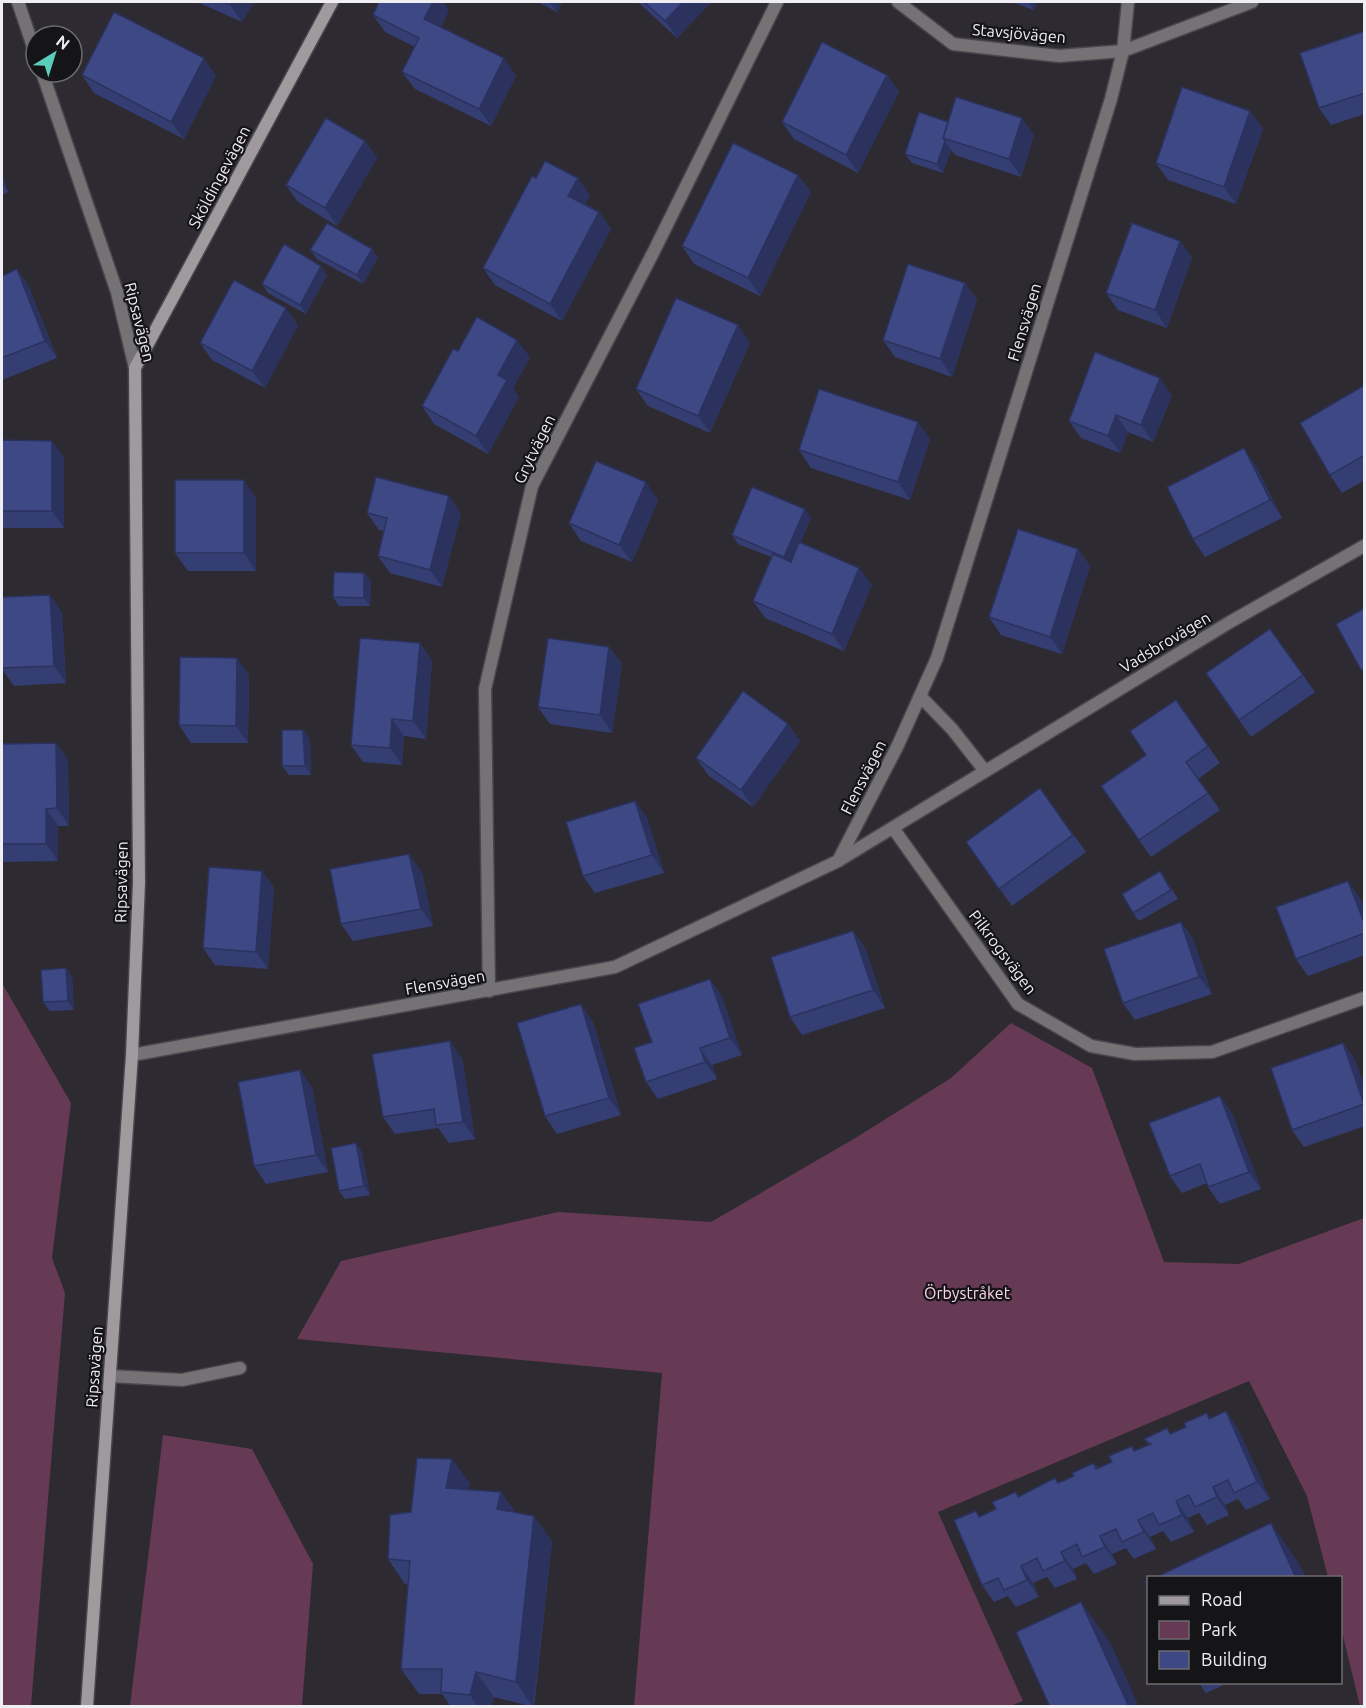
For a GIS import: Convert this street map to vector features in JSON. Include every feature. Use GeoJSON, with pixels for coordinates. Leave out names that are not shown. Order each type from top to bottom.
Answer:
{"type":"FeatureCollection","features":[{"type":"Feature","properties":{"kind":"street"},"geometry":{"type":"LineString","coordinates":[[18,2],[25,24]]}},
{"type":"Feature","properties":{"kind":"street","name":"Sköldingevägen"},"geometry":{"type":"LineString","coordinates":[[135,368],[332,2]]}},
{"type":"Feature","properties":{"kind":"street","name":"Grytvägen"},"geometry":{"type":"LineString","coordinates":[[489,991],[486,689],[532,486],[654,251],[777,2]]}},
{"type":"Feature","properties":{"kind":"street","name":"Stavsjövägen"},"geometry":{"type":"LineString","coordinates":[[898,2],[953,44],[1059,56],[1123,51],[1252,2]]}},
{"type":"Feature","properties":{"kind":"street","name":"Flensvägen"},"geometry":{"type":"LineString","coordinates":[[132,1055],[615,967],[838,861],[898,745],[937,658],[1123,51],[1128,2]]}},
{"type":"Feature","properties":{"kind":"street","name":"Ripsavägen"},"geometry":{"type":"LineString","coordinates":[[46,84],[117,292],[135,368],[139,882],[132,1055],[87,1707]]}},
{"type":"Feature","properties":{"kind":"street","name":"Vadsbrovägen"},"geometry":{"type":"LineString","coordinates":[[838,861],[1220,628],[1365,546]]}},
{"type":"Feature","properties":{"kind":"street"},"geometry":{"type":"LineString","coordinates":[[920,696],[952,729],[985,771]]}},
{"type":"Feature","properties":{"kind":"street","name":"Pilkrogsvägen"},"geometry":{"type":"LineString","coordinates":[[892,828],[1018,1004],[1091,1046],[1135,1054],[1212,1052],[1365,998]]}},
{"type":"Feature","properties":{"kind":"street"},"geometry":{"type":"LineString","coordinates":[[110,1376],[182,1380],[240,1368]]}},
{"type":"Feature","properties":{"kind":"green space"},"geometry":{"type":"Polygon","coordinates":[[[2,983],[71,1103],[52,1258],[65,1293],[31,1706],[2,1706],[2,983]]]}},
{"type":"Feature","properties":{"kind":"green space","name":"Örbystråket"},"geometry":{"type":"Polygon","coordinates":[[[1011,1023],[1092,1068],[1164,1262],[1239,1264],[1364,1218],[1364,1706],[1360,1706],[1342,1632],[1342,1576],[1328,1576],[1307,1496],[1249,1381],[938,1512],[1023,1701],[1010,1706],[634,1706],[662,1373],[297,1339],[341,1261],[558,1212],[711,1222],[857,1137],[951,1078],[1011,1023]]]}},
{"type":"Feature","properties":{"kind":"green space"},"geometry":{"type":"Polygon","coordinates":[[[163,1435],[252,1449],[313,1564],[302,1706],[130,1706],[163,1435]]]}},
{"type":"Feature","properties":{"kind":"building"},"geometry":{"type":"Polygon","coordinates":[[[379,2],[433,2],[424,19],[504,58],[479,109],[402,72],[419,38],[373,15],[379,2]]]}},
{"type":"Feature","properties":{"kind":"building"},"geometry":{"type":"Polygon","coordinates":[[[644,2],[683,2],[665,21],[644,2]]]}},
{"type":"Feature","properties":{"kind":"building"},"geometry":{"type":"Polygon","coordinates":[[[114,12],[204,58],[171,122],[84,76],[84,71],[114,12]]]}},
{"type":"Feature","properties":{"kind":"building"},"geometry":{"type":"Polygon","coordinates":[[[1365,31],[1365,93],[1319,108],[1300,53],[1365,31]]]}},
{"type":"Feature","properties":{"kind":"building"},"geometry":{"type":"Polygon","coordinates":[[[822,42],[887,75],[846,155],[782,122],[822,42]]]}},
{"type":"Feature","properties":{"kind":"building"},"geometry":{"type":"Polygon","coordinates":[[[1182,87],[1250,111],[1224,187],[1156,163],[1182,87]]]}},
{"type":"Feature","properties":{"kind":"building"},"geometry":{"type":"Polygon","coordinates":[[[956,97],[1022,118],[1009,159],[943,138],[956,97]]]}},
{"type":"Feature","properties":{"kind":"building"},"geometry":{"type":"Polygon","coordinates":[[[919,112],[948,122],[943,138],[945,141],[937,164],[905,154],[919,112]]]}},
{"type":"Feature","properties":{"kind":"building"},"geometry":{"type":"Polygon","coordinates":[[[326,118],[365,141],[325,208],[286,185],[326,118]]]}},
{"type":"Feature","properties":{"kind":"building"},"geometry":{"type":"Polygon","coordinates":[[[733,143],[798,175],[748,278],[682,246],[733,143]]]}},
{"type":"Feature","properties":{"kind":"building"},"geometry":{"type":"Polygon","coordinates":[[[545,161],[578,178],[568,196],[599,212],[550,304],[483,268],[532,176],[536,178],[545,161]]]}},
{"type":"Feature","properties":{"kind":"building"},"geometry":{"type":"Polygon","coordinates":[[[327,223],[372,249],[357,275],[310,250],[327,223]]]}},
{"type":"Feature","properties":{"kind":"building"},"geometry":{"type":"Polygon","coordinates":[[[1132,223],[1180,241],[1155,310],[1106,293],[1132,223]]]}},
{"type":"Feature","properties":{"kind":"building"},"geometry":{"type":"Polygon","coordinates":[[[284,244],[321,266],[300,305],[262,284],[284,244]]]}},
{"type":"Feature","properties":{"kind":"building"},"geometry":{"type":"Polygon","coordinates":[[[908,264],[965,283],[940,359],[883,340],[908,264]]]}},
{"type":"Feature","properties":{"kind":"building"},"geometry":{"type":"Polygon","coordinates":[[[17,269],[45,341],[2,358],[2,276],[17,269]]]}},
{"type":"Feature","properties":{"kind":"building"},"geometry":{"type":"Polygon","coordinates":[[[234,280],[286,308],[252,371],[200,343],[234,280]]]}},
{"type":"Feature","properties":{"kind":"building"},"geometry":{"type":"Polygon","coordinates":[[[676,298],[738,325],[698,416],[636,389],[676,298]]]}},
{"type":"Feature","properties":{"kind":"building"},"geometry":{"type":"Polygon","coordinates":[[[477,317],[517,340],[498,375],[507,380],[476,436],[422,406],[453,349],[458,351],[477,317]]]}},
{"type":"Feature","properties":{"kind":"building"},"geometry":{"type":"Polygon","coordinates":[[[1095,352],[1160,378],[1141,425],[1116,415],[1108,436],[1069,421],[1095,352]]]}},
{"type":"Feature","properties":{"kind":"building"},"geometry":{"type":"Polygon","coordinates":[[[1363,386],[1365,388],[1365,455],[1330,475],[1300,423],[1363,386]]]}},
{"type":"Feature","properties":{"kind":"building"},"geometry":{"type":"Polygon","coordinates":[[[819,389],[918,422],[898,482],[799,450],[819,389]]]}},
{"type":"Feature","properties":{"kind":"building"},"geometry":{"type":"Polygon","coordinates":[[[2,440],[52,441],[52,511],[2,511],[2,440]]]}},
{"type":"Feature","properties":{"kind":"building"},"geometry":{"type":"Polygon","coordinates":[[[1244,448],[1270,500],[1193,539],[1167,487],[1244,448]]]}},
{"type":"Feature","properties":{"kind":"building"},"geometry":{"type":"Polygon","coordinates":[[[596,461],[646,482],[619,545],[569,523],[596,461]]]}},
{"type":"Feature","properties":{"kind":"building"},"geometry":{"type":"Polygon","coordinates":[[[376,477],[449,496],[430,570],[378,556],[387,518],[367,513],[376,477]]]}},
{"type":"Feature","properties":{"kind":"building"},"geometry":{"type":"Polygon","coordinates":[[[175,480],[244,480],[244,553],[175,553],[175,480]]]}},
{"type":"Feature","properties":{"kind":"building"},"geometry":{"type":"Polygon","coordinates":[[[752,487],[805,509],[784,557],[732,535],[752,487]]]}},
{"type":"Feature","properties":{"kind":"building"},"geometry":{"type":"Polygon","coordinates":[[[1018,529],[1078,549],[1050,637],[989,617],[1018,529]]]}},
{"type":"Feature","properties":{"kind":"building"},"geometry":{"type":"Polygon","coordinates":[[[799,542],[859,568],[832,634],[753,601],[773,554],[791,562],[799,542]]]}},
{"type":"Feature","properties":{"kind":"building"},"geometry":{"type":"Polygon","coordinates":[[[334,572],[364,573],[364,598],[333,597],[334,572]]]}},
{"type":"Feature","properties":{"kind":"building"},"geometry":{"type":"Polygon","coordinates":[[[50,595],[54,666],[2,668],[2,597],[50,595]]]}},
{"type":"Feature","properties":{"kind":"building"},"geometry":{"type":"Polygon","coordinates":[[[1365,608],[1365,669],[1361,670],[1336,624],[1365,608]]]}},
{"type":"Feature","properties":{"kind":"building"},"geometry":{"type":"Polygon","coordinates":[[[1270,629],[1303,675],[1239,720],[1206,673],[1270,629]]]}},
{"type":"Feature","properties":{"kind":"building"},"geometry":{"type":"Polygon","coordinates":[[[360,638],[420,643],[413,721],[392,719],[390,748],[351,745],[360,638]]]}},
{"type":"Feature","properties":{"kind":"building"},"geometry":{"type":"Polygon","coordinates":[[[548,638],[609,647],[600,715],[538,707],[548,638]]]}},
{"type":"Feature","properties":{"kind":"building"},"geometry":{"type":"Polygon","coordinates":[[[180,657],[237,658],[236,726],[179,725],[180,657]]]}},
{"type":"Feature","properties":{"kind":"building"},"geometry":{"type":"Polygon","coordinates":[[[743,691],[788,724],[741,790],[696,758],[743,691]]]}},
{"type":"Feature","properties":{"kind":"building"},"geometry":{"type":"Polygon","coordinates":[[[1176,700],[1208,746],[1186,762],[1208,793],[1139,840],[1101,786],[1146,755],[1130,731],[1176,700]]]}},
{"type":"Feature","properties":{"kind":"building"},"geometry":{"type":"Polygon","coordinates":[[[282,730],[303,730],[305,766],[282,766],[282,730]]]}},
{"type":"Feature","properties":{"kind":"building"},"geometry":{"type":"Polygon","coordinates":[[[56,743],[57,808],[46,809],[46,844],[2,844],[2,744],[56,743]]]}},
{"type":"Feature","properties":{"kind":"building"},"geometry":{"type":"Polygon","coordinates":[[[1040,788],[1073,835],[999,889],[966,842],[1040,788]]]}},
{"type":"Feature","properties":{"kind":"building"},"geometry":{"type":"Polygon","coordinates":[[[635,801],[652,855],[583,876],[566,822],[635,801]]]}},
{"type":"Feature","properties":{"kind":"building"},"geometry":{"type":"Polygon","coordinates":[[[409,854],[421,909],[341,924],[330,869],[409,854]]]}},
{"type":"Feature","properties":{"kind":"building"},"geometry":{"type":"Polygon","coordinates":[[[209,867],[262,871],[256,952],[203,948],[209,867]]]}},
{"type":"Feature","properties":{"kind":"building"},"geometry":{"type":"Polygon","coordinates":[[[1160,871],[1171,890],[1133,913],[1122,894],[1160,871]]]}},
{"type":"Feature","properties":{"kind":"building"},"geometry":{"type":"Polygon","coordinates":[[[1348,881],[1365,925],[1365,933],[1296,959],[1276,907],[1348,881]]]}},
{"type":"Feature","properties":{"kind":"building"},"geometry":{"type":"Polygon","coordinates":[[[1181,922],[1199,977],[1123,1003],[1104,949],[1181,922]]]}},
{"type":"Feature","properties":{"kind":"building"},"geometry":{"type":"Polygon","coordinates":[[[853,931],[873,990],[790,1017],[771,957],[853,931]]]}},
{"type":"Feature","properties":{"kind":"building"},"geometry":{"type":"Polygon","coordinates":[[[66,968],[68,1001],[43,1002],[41,970],[66,968]]]}},
{"type":"Feature","properties":{"kind":"building"},"geometry":{"type":"Polygon","coordinates":[[[710,979],[730,1038],[700,1048],[705,1062],[646,1082],[634,1048],[652,1042],[638,1004],[710,979]]]}},
{"type":"Feature","properties":{"kind":"building"},"geometry":{"type":"Polygon","coordinates":[[[581,1004],[609,1098],[545,1116],[517,1023],[581,1004]]]}},
{"type":"Feature","properties":{"kind":"building"},"geometry":{"type":"Polygon","coordinates":[[[450,1041],[463,1122],[436,1125],[434,1109],[383,1117],[372,1054],[450,1041]]]}},
{"type":"Feature","properties":{"kind":"building"},"geometry":{"type":"Polygon","coordinates":[[[1343,1043],[1364,1104],[1292,1130],[1271,1068],[1343,1043]]]}},
{"type":"Feature","properties":{"kind":"building"},"geometry":{"type":"Polygon","coordinates":[[[300,1070],[316,1155],[254,1166],[238,1082],[300,1070]]]}},
{"type":"Feature","properties":{"kind":"building"},"geometry":{"type":"Polygon","coordinates":[[[1220,1096],[1249,1172],[1208,1187],[1200,1164],[1170,1176],[1149,1123],[1220,1096]]]}},
{"type":"Feature","properties":{"kind":"building"},"geometry":{"type":"Polygon","coordinates":[[[356,1143],[364,1186],[339,1191],[331,1148],[356,1143]]]}},
{"type":"Feature","properties":{"kind":"building"},"geometry":{"type":"Polygon","coordinates":[[[1226,1411],[1257,1482],[1234,1493],[1228,1480],[1213,1487],[1217,1497],[1195,1507],[1189,1495],[1176,1501],[1182,1515],[1159,1525],[1153,1513],[1138,1520],[1144,1532],[1122,1542],[1116,1529],[1100,1536],[1105,1547],[1082,1557],[1077,1544],[1061,1552],[1065,1561],[1043,1571],[1037,1558],[1021,1566],[1027,1580],[1004,1590],[998,1578],[982,1585],[954,1520],[976,1511],[979,1517],[996,1509],[992,1502],[1016,1492],[1018,1497],[1055,1478],[1058,1483],[1074,1476],[1072,1473],[1094,1463],[1096,1469],[1112,1462],[1109,1456],[1132,1446],[1134,1451],[1151,1444],[1144,1439],[1167,1428],[1170,1434],[1186,1427],[1184,1423],[1207,1413],[1209,1419],[1226,1411]]]}},
{"type":"Feature","properties":{"kind":"building"},"geometry":{"type":"Polygon","coordinates":[[[417,1458],[452,1459],[446,1488],[501,1492],[497,1509],[534,1516],[516,1682],[476,1672],[470,1695],[441,1692],[442,1669],[401,1669],[410,1561],[388,1559],[390,1515],[411,1512],[417,1458]]]}},
{"type":"Feature","properties":{"kind":"building"},"geometry":{"type":"Polygon","coordinates":[[[1271,1523],[1295,1576],[1158,1576],[1271,1523]]]}},
{"type":"Feature","properties":{"kind":"building"},"geometry":{"type":"Polygon","coordinates":[[[1081,1602],[1129,1707],[1050,1707],[1016,1632],[1081,1602]]]}}]}
